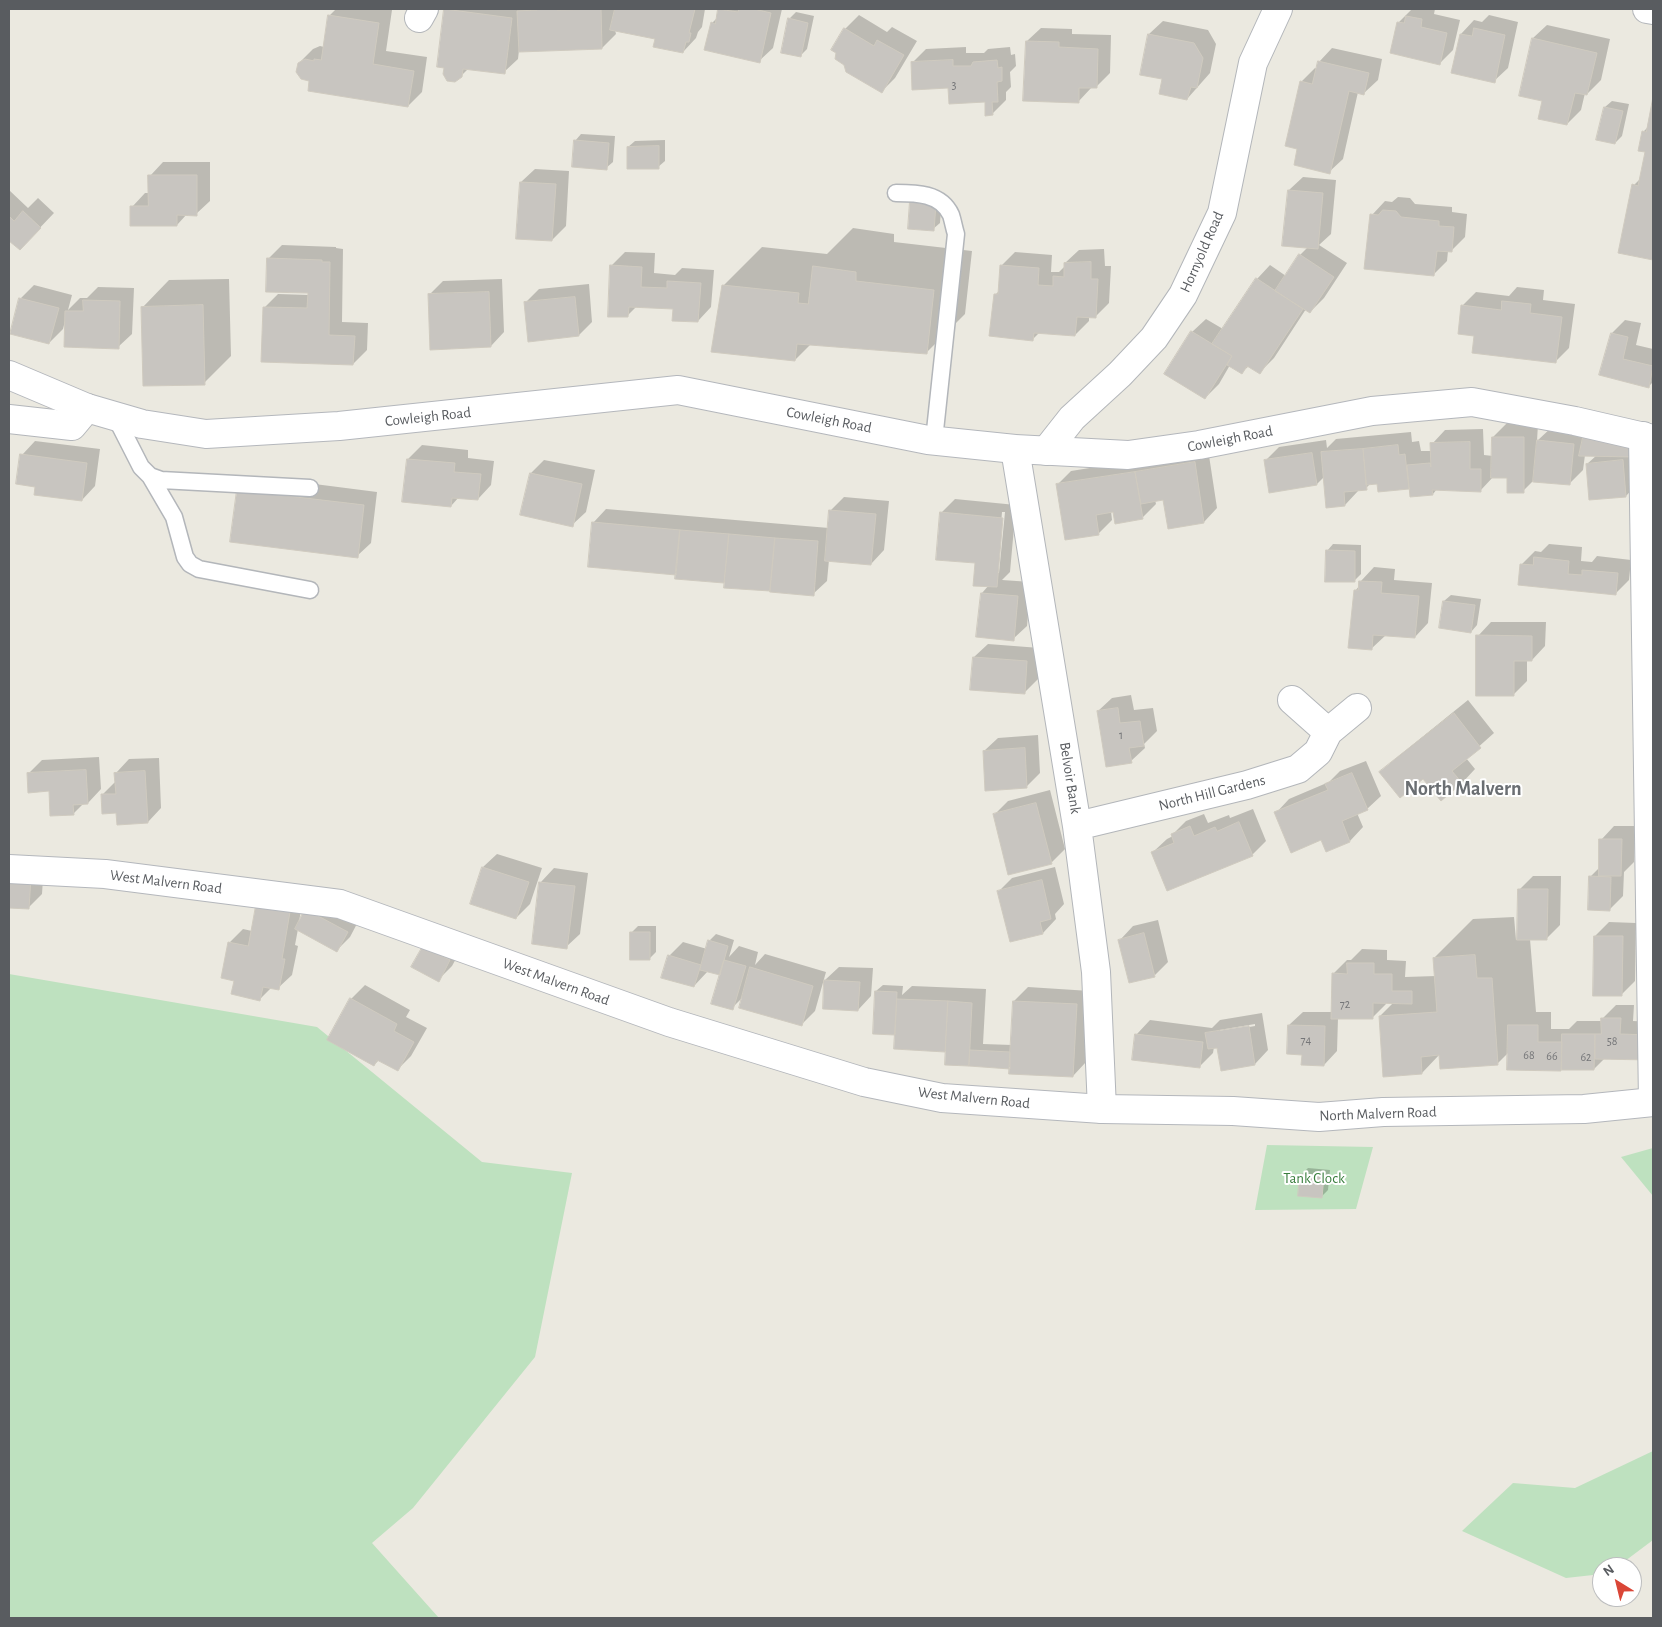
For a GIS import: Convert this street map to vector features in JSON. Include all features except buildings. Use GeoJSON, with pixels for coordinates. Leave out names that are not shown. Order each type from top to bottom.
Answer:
{"type":"FeatureCollection","features":[{"type":"Feature","properties":{"kind":"main road","name":"Hornyold Road"},"geometry":{"type":"LineString","coordinates":[[1046,451],[1072,418],[1120,374],[1154,338],[1183,296],[1222,213],[1253,63],[1278,9]]}},
{"type":"Feature","properties":{"kind":"main road"},"geometry":{"type":"LineString","coordinates":[[1647,9],[1653,10]]}},
{"type":"Feature","properties":{"kind":"main road","name":"Cowleigh Road"},"geometry":{"type":"LineString","coordinates":[[9,375],[87,408],[142,424],[206,434],[339,426],[678,390],[934,440],[1046,451],[1128,455],[1199,445],[1372,411],[1472,402],[1575,421],[1648,438]]}},
{"type":"Feature","properties":{"kind":"main road"},"geometry":{"type":"LineString","coordinates":[[9,419],[72,426],[87,408]]}},
{"type":"Feature","properties":{"kind":"main road"},"geometry":{"type":"LineString","coordinates":[[1648,438],[1653,1102]]}},
{"type":"Feature","properties":{"kind":"main road","name":"Belvoir Bank"},"geometry":{"type":"LineString","coordinates":[[1016,448],[1077,826],[1096,972],[1102,1109]]}},
{"type":"Feature","properties":{"kind":"main road"},"geometry":{"type":"LineString","coordinates":[[1292,700],[1328,732]]}},
{"type":"Feature","properties":{"kind":"main road","name":"North Hill Gardens"},"geometry":{"type":"LineString","coordinates":[[1077,826],[1247,785],[1298,770],[1318,752],[1328,732],[1358,708]]}},
{"type":"Feature","properties":{"kind":"main road","name":"West Malvern Road"},"geometry":{"type":"LineString","coordinates":[[9,869],[105,874],[340,904],[669,1022],[864,1082],[942,1098],[1102,1109]]}},
{"type":"Feature","properties":{"kind":"main road","name":"North Malvern Road"},"geometry":{"type":"LineString","coordinates":[[1102,1109],[1233,1111],[1320,1117],[1383,1112],[1584,1109],[1653,1102]]}},
{"type":"Feature","properties":{"kind":"lane"},"geometry":{"type":"LineString","coordinates":[[896,193],[919,193],[931,196],[943,205],[950,214],[956,234],[934,440]]}},
{"type":"Feature","properties":{"kind":"lane"},"geometry":{"type":"LineString","coordinates":[[115,416],[142,466],[174,517],[185,557],[190,564],[199,569],[310,590]]}},
{"type":"Feature","properties":{"kind":"lane"},"geometry":{"type":"LineString","coordinates":[[150,476],[161,480],[310,488]]}},
{"type":"Feature","properties":{"kind":"green space"},"geometry":{"type":"Polygon","coordinates":[[[9,974],[317,1027],[482,1162],[572,1173],[535,1357],[413,1508],[372,1543],[439,1618],[9,1618],[9,974]]]}},
{"type":"Feature","properties":{"kind":"green space","name":"Tank Clock"},"geometry":{"type":"Polygon","coordinates":[[[1267,1145],[1373,1147],[1356,1209],[1255,1210],[1267,1145]]]}},
{"type":"Feature","properties":{"kind":"green space"},"geometry":{"type":"Polygon","coordinates":[[[1653,1148],[1653,1196],[1621,1157],[1653,1148]]]}},
{"type":"Feature","properties":{"kind":"green space"},"geometry":{"type":"Polygon","coordinates":[[[1653,1451],[1653,1540],[1630,1557],[1592,1557],[1592,1575],[1566,1578],[1462,1531],[1513,1483],[1575,1488],[1653,1451]]]}},
{"type":"Feature","properties":{"kind":"district","name":"North Malvern"},"geometry":{"type":"Point","coordinates":[1463,789]}}]}
